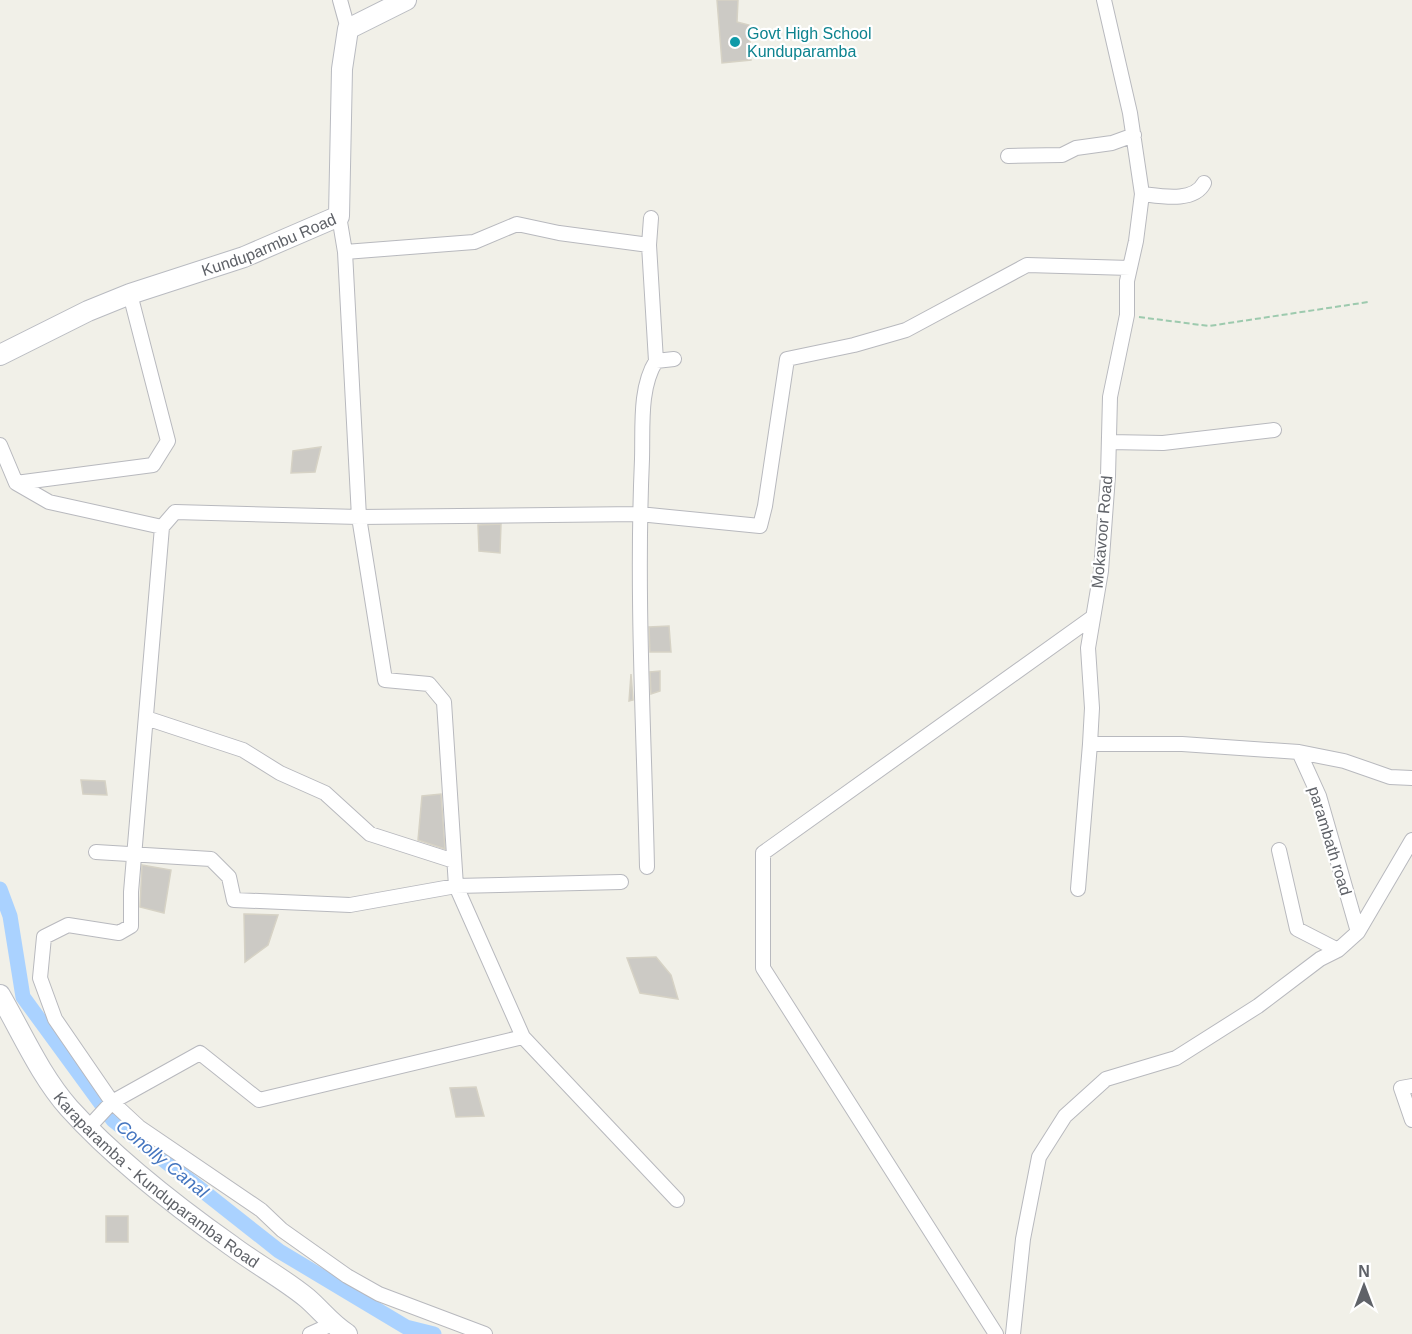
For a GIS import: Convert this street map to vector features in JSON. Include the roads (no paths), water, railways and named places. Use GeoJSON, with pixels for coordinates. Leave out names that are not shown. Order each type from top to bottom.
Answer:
{"type":"FeatureCollection","features":[{"type":"Feature","properties":{"kind":"main road"},"geometry":{"type":"LineString","coordinates":[[348,29],[406,0]]}},
{"type":"Feature","properties":{"kind":"main road","name":"Kunduparmbu Road"},"geometry":{"type":"LineString","coordinates":[[1,350],[130,294],[244,257],[339,216],[342,69],[348,29]]}},
{"type":"Feature","properties":{"kind":"main road","name":"Karaparamba - Kunduparamba Road"},"geometry":{"type":"LineString","coordinates":[[0,995],[43,1072],[68,1107],[221,1238],[307,1298],[340,1329]]}},
{"type":"Feature","properties":{"kind":"street"},"geometry":{"type":"LineString","coordinates":[[340,0],[348,29]]}},
{"type":"Feature","properties":{"kind":"street","name":"Mokavoor Road"},"geometry":{"type":"LineString","coordinates":[[1078,889],[1092,708],[1088,648],[1101,571],[1110,397],[1127,315],[1127,281],[1142,194],[1134,135],[1104,0]]}},
{"type":"Feature","properties":{"kind":"street"},"geometry":{"type":"LineString","coordinates":[[1008,156],[1062,155],[1076,148],[1112,143],[1134,135]]}},
{"type":"Feature","properties":{"kind":"street"},"geometry":{"type":"LineString","coordinates":[[1142,194],[1180,196],[1196,193],[1204,183]]}},
{"type":"Feature","properties":{"kind":"street"},"geometry":{"type":"LineString","coordinates":[[339,216],[345,252],[359,517],[385,680],[429,684],[444,702],[456,886],[523,1037],[677,1200]]}},
{"type":"Feature","properties":{"kind":"street"},"geometry":{"type":"LineString","coordinates":[[647,867],[639,514],[644,404],[648,374],[656,361],[649,244],[651,218]]}},
{"type":"Feature","properties":{"kind":"street"},"geometry":{"type":"LineString","coordinates":[[345,252],[474,242],[517,224],[559,233],[649,244]]}},
{"type":"Feature","properties":{"kind":"street"},"geometry":{"type":"LineString","coordinates":[[485,1334],[389,1298],[347,1276],[282,1230],[261,1210],[139,1127],[112,1102],[55,1019],[40,978],[44,937],[68,925],[119,933],[131,926],[134,854],[162,527],[175,512],[359,517],[639,514],[760,526],[787,359],[855,345],[906,330],[1028,265],[1130,268]]}},
{"type":"Feature","properties":{"kind":"street"},"geometry":{"type":"LineString","coordinates":[[16,483],[153,465],[168,441],[130,294]]}},
{"type":"Feature","properties":{"kind":"street"},"geometry":{"type":"LineString","coordinates":[[656,361],[674,359]]}},
{"type":"Feature","properties":{"kind":"street"},"geometry":{"type":"LineString","coordinates":[[1108,442],[1164,443],[1274,430]]}},
{"type":"Feature","properties":{"kind":"street"},"geometry":{"type":"LineString","coordinates":[[0,445],[16,483],[50,502],[162,527]]}},
{"type":"Feature","properties":{"kind":"street"},"geometry":{"type":"LineString","coordinates":[[996,1334],[763,968],[763,853],[1093,616]]}},
{"type":"Feature","properties":{"kind":"street"},"geometry":{"type":"LineString","coordinates":[[146,718],[243,750],[280,773],[325,793],[370,834],[454,861]]}},
{"type":"Feature","properties":{"kind":"street"},"geometry":{"type":"LineString","coordinates":[[1090,744],[1182,744],[1299,752],[1344,761],[1389,777],[1412,778]]}},
{"type":"Feature","properties":{"kind":"street","name":"parambath road"},"geometry":{"type":"LineString","coordinates":[[1299,752],[1319,796],[1358,932]]}},
{"type":"Feature","properties":{"kind":"street"},"geometry":{"type":"LineString","coordinates":[[1013,1334],[1023,1239],[1039,1157],[1065,1116],[1106,1079],[1176,1058],[1338,950],[1358,932],[1412,840]]}},
{"type":"Feature","properties":{"kind":"street"},"geometry":{"type":"LineString","coordinates":[[1279,850],[1298,929],[1338,950]]}},
{"type":"Feature","properties":{"kind":"street"},"geometry":{"type":"LineString","coordinates":[[96,852],[211,859],[230,877],[234,900],[350,905],[456,886],[621,882]]}},
{"type":"Feature","properties":{"kind":"street"},"geometry":{"type":"LineString","coordinates":[[89,1127],[112,1102],[200,1053],[259,1100],[523,1037]]}},
{"type":"Feature","properties":{"kind":"street"},"geometry":{"type":"LineString","coordinates":[[1412,1086],[1401,1088],[1412,1120]]}},
{"type":"Feature","properties":{"kind":"street"},"geometry":{"type":"LineString","coordinates":[[310,1334],[340,1329]]}},
{"type":"Feature","properties":{"kind":"waterway","name":"Conolly Canal"},"geometry":{"type":"LineString","coordinates":[[0,889],[10,916],[23,997],[113,1120],[279,1251],[406,1327],[434,1334]]}},
{"type":"Feature","properties":{"kind":"place","name":"Govt High School Kunduparamba"},"geometry":{"type":"Point","coordinates":[735,42]}}]}
